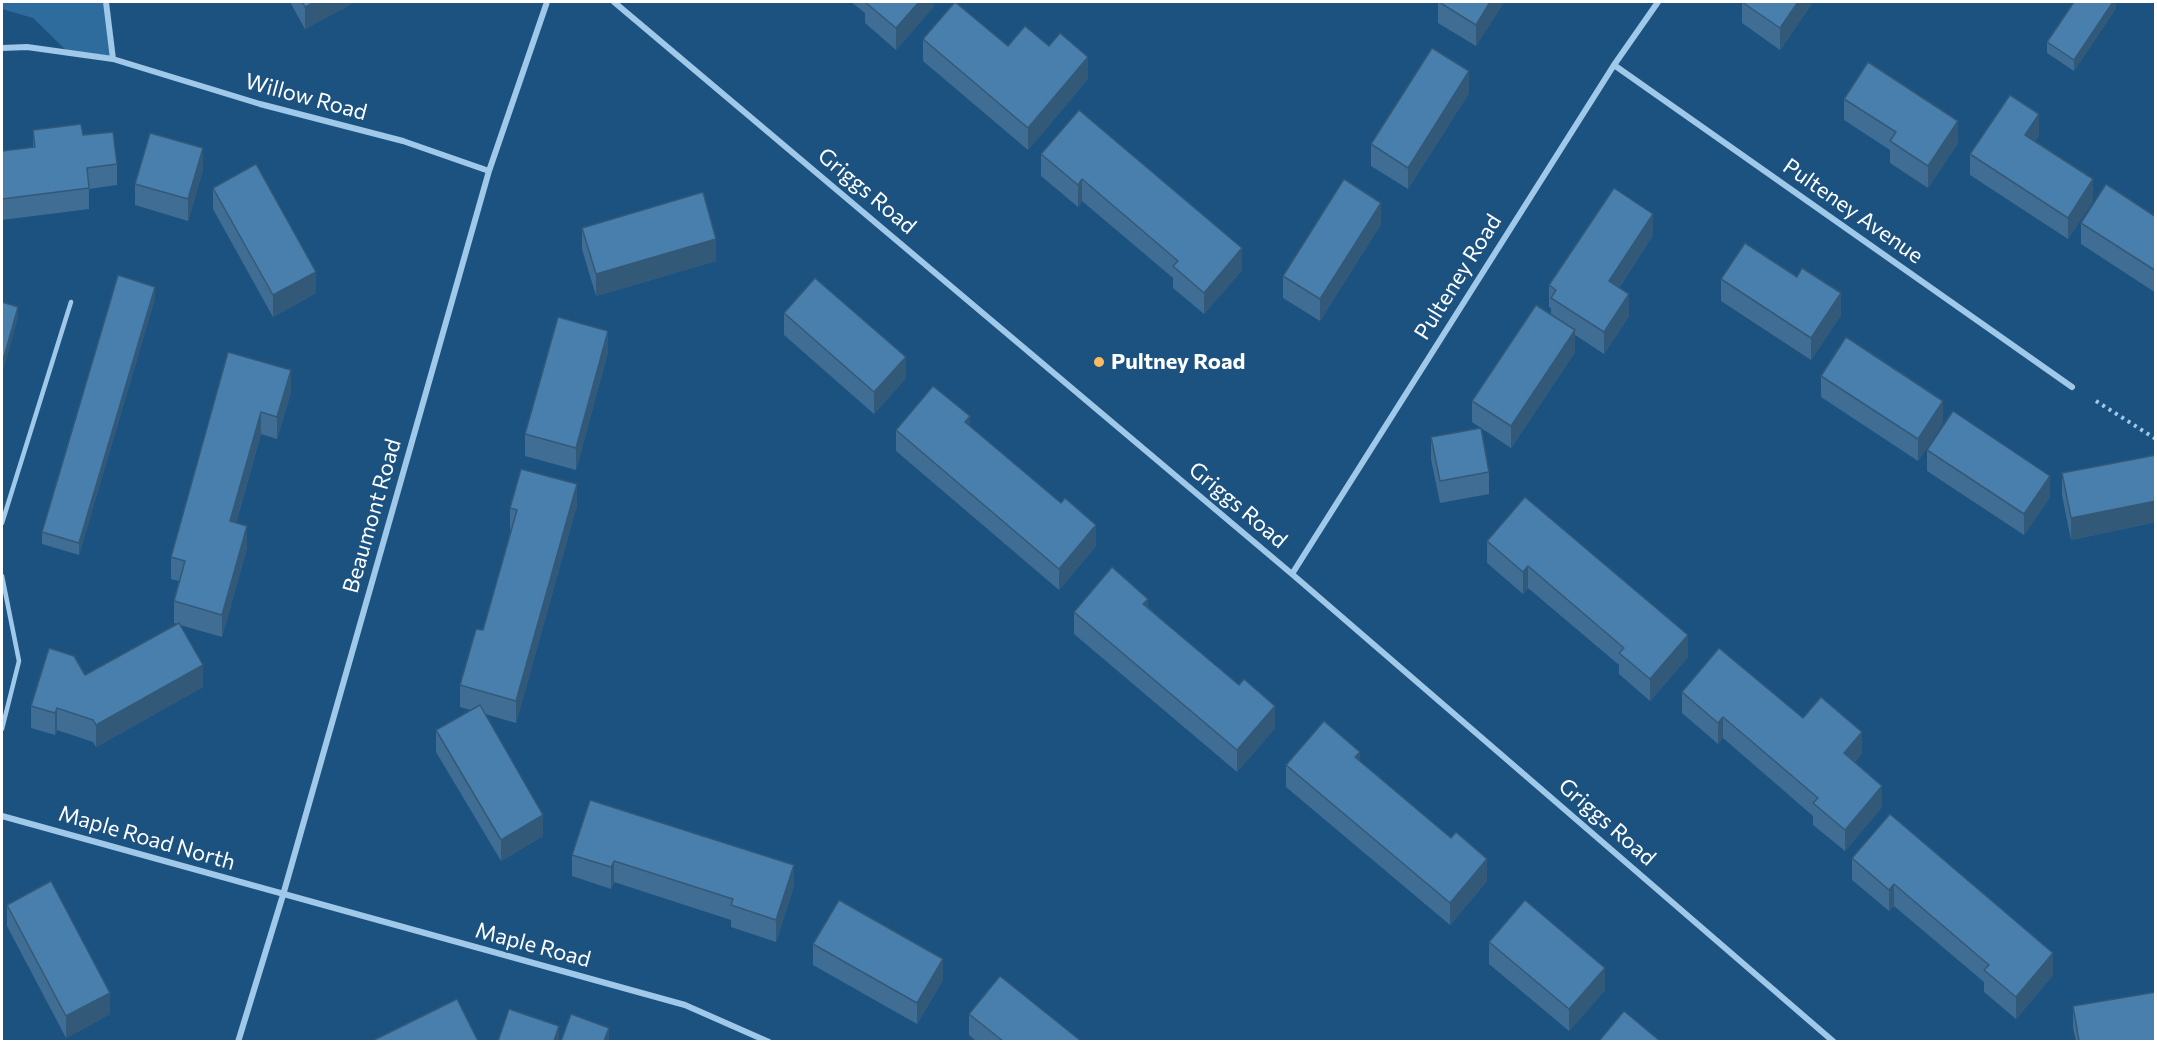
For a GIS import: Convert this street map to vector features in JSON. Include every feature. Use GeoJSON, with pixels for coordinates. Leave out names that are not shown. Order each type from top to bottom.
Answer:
{"type":"FeatureCollection","features":[{"type":"Feature","properties":{"kind":"street"},"geometry":{"type":"LineString","coordinates":[[106,2],[113,59]]}},
{"type":"Feature","properties":{"kind":"street","name":"Beaumont Road"},"geometry":{"type":"LineString","coordinates":[[238,1041],[283,895],[489,171],[547,2]]}},
{"type":"Feature","properties":{"kind":"street","name":"Griggs Road"},"geometry":{"type":"LineString","coordinates":[[614,2],[1292,574],[1834,1041]]}},
{"type":"Feature","properties":{"kind":"street","name":"Pulteney Road"},"geometry":{"type":"LineString","coordinates":[[1292,574],[1614,65],[1658,2]]}},
{"type":"Feature","properties":{"kind":"street","name":"Willow Road"},"geometry":{"type":"LineString","coordinates":[[2,48],[27,47],[113,59],[260,104],[403,141],[489,171]]}},
{"type":"Feature","properties":{"kind":"street","name":"Pulteney Avenue"},"geometry":{"type":"LineString","coordinates":[[1614,65],[2072,387]]}},
{"type":"Feature","properties":{"kind":"street","name":"Maple Road North"},"geometry":{"type":"LineString","coordinates":[[2,816],[283,895]]}},
{"type":"Feature","properties":{"kind":"street","name":"Maple Road"},"geometry":{"type":"LineString","coordinates":[[283,895],[685,1005],[769,1041]]}},
{"type":"Feature","properties":{"kind":"lane"},"geometry":{"type":"LineString","coordinates":[[2,524],[71,302]]}},
{"type":"Feature","properties":{"kind":"lane"},"geometry":{"type":"LineString","coordinates":[[2,576],[19,661],[2,729]]}},
{"type":"Feature","properties":{"kind":"path"},"geometry":{"type":"LineString","coordinates":[[2072,387],[2156,439]]}},
{"type":"Feature","properties":{"kind":"shaded area"},"geometry":{"type":"Polygon","coordinates":[[[2,2],[106,2],[113,59],[69,53],[33,18],[2,9],[2,2]]]}},
{"type":"Feature","properties":{"kind":"building"},"geometry":{"type":"Polygon","coordinates":[[[302,2],[315,2],[305,7],[302,2]]]}},
{"type":"Feature","properties":{"kind":"building"},"geometry":{"type":"Polygon","coordinates":[[[865,2],[919,2],[896,28],[865,2]]]}},
{"type":"Feature","properties":{"kind":"building"},"geometry":{"type":"Polygon","coordinates":[[[955,2],[1008,46],[1025,26],[1049,46],[1060,33],[1088,57],[1028,128],[923,39],[955,2]]]}},
{"type":"Feature","properties":{"kind":"building"},"geometry":{"type":"Polygon","coordinates":[[[1439,2],[1490,2],[1476,25],[1439,2]]]}},
{"type":"Feature","properties":{"kind":"building"},"geometry":{"type":"Polygon","coordinates":[[[1742,2],[1798,2],[1780,28],[1742,2]]]}},
{"type":"Feature","properties":{"kind":"building"},"geometry":{"type":"Polygon","coordinates":[[[2074,2],[2113,2],[2074,60],[2047,42],[2074,2]]]}},
{"type":"Feature","properties":{"kind":"building"},"geometry":{"type":"Polygon","coordinates":[[[1432,48],[1469,71],[1408,168],[1371,144],[1432,48]]]}},
{"type":"Feature","properties":{"kind":"building"},"geometry":{"type":"Polygon","coordinates":[[[1868,62],[1958,121],[1928,166],[1890,141],[1896,132],[1844,99],[1868,62]]]}},
{"type":"Feature","properties":{"kind":"building"},"geometry":{"type":"Polygon","coordinates":[[[2010,95],[2039,114],[2025,135],[2093,179],[2068,218],[1970,154],[2010,95]]]}},
{"type":"Feature","properties":{"kind":"building"},"geometry":{"type":"Polygon","coordinates":[[[1079,110],[1242,248],[1204,293],[1173,266],[1178,261],[1082,179],[1078,185],[1041,154],[1079,110]]]}},
{"type":"Feature","properties":{"kind":"building"},"geometry":{"type":"Polygon","coordinates":[[[81,124],[83,135],[113,132],[117,164],[87,168],[89,188],[2,199],[2,151],[35,147],[33,130],[81,124]]]}},
{"type":"Feature","properties":{"kind":"building"},"geometry":{"type":"Polygon","coordinates":[[[150,133],[203,148],[188,199],[135,184],[150,133]]]}},
{"type":"Feature","properties":{"kind":"building"},"geometry":{"type":"Polygon","coordinates":[[[256,164],[316,272],[273,295],[213,188],[256,164]]]}},
{"type":"Feature","properties":{"kind":"building"},"geometry":{"type":"Polygon","coordinates":[[[1344,179],[1381,203],[1320,299],[1283,276],[1344,179]]]}},
{"type":"Feature","properties":{"kind":"building"},"geometry":{"type":"Polygon","coordinates":[[[2106,184],[2156,217],[2156,271],[2081,223],[2106,184]]]}},
{"type":"Feature","properties":{"kind":"building"},"geometry":{"type":"Polygon","coordinates":[[[1614,188],[1653,214],[1609,281],[1629,294],[1604,332],[1551,298],[1556,290],[1549,285],[1614,188]]]}},
{"type":"Feature","properties":{"kind":"building"},"geometry":{"type":"Polygon","coordinates":[[[703,192],[716,239],[596,274],[582,228],[703,192]]]}},
{"type":"Feature","properties":{"kind":"building"},"geometry":{"type":"Polygon","coordinates":[[[1745,243],[1797,277],[1802,268],[1841,293],[1811,338],[1721,279],[1745,243]]]}},
{"type":"Feature","properties":{"kind":"building"},"geometry":{"type":"Polygon","coordinates":[[[118,275],[155,287],[79,543],[42,532],[118,275]]]}},
{"type":"Feature","properties":{"kind":"building"},"geometry":{"type":"Polygon","coordinates":[[[815,278],[906,357],[874,392],[784,313],[815,278]]]}},
{"type":"Feature","properties":{"kind":"building"},"geometry":{"type":"Polygon","coordinates":[[[2,302],[18,307],[2,364],[2,302]]]}},
{"type":"Feature","properties":{"kind":"building"},"geometry":{"type":"Polygon","coordinates":[[[1536,305],[1575,330],[1511,426],[1472,401],[1536,305]]]}},
{"type":"Feature","properties":{"kind":"building"},"geometry":{"type":"Polygon","coordinates":[[[558,317],[608,331],[576,448],[525,434],[558,317]]]}},
{"type":"Feature","properties":{"kind":"building"},"geometry":{"type":"Polygon","coordinates":[[[1846,337],[1943,401],[1918,439],[1821,376],[1846,337]]]}},
{"type":"Feature","properties":{"kind":"building"},"geometry":{"type":"Polygon","coordinates":[[[228,352],[291,370],[277,417],[261,412],[230,521],[247,526],[222,615],[174,601],[185,561],[171,557],[228,352]]]}},
{"type":"Feature","properties":{"kind":"building"},"geometry":{"type":"Polygon","coordinates":[[[933,386],[970,416],[965,422],[1061,503],[1065,498],[1096,525],[1059,569],[896,430],[933,386]]]}},
{"type":"Feature","properties":{"kind":"building"},"geometry":{"type":"Polygon","coordinates":[[[1953,411],[2050,476],[2024,514],[1927,450],[1953,411]]]}},
{"type":"Feature","properties":{"kind":"building"},"geometry":{"type":"Polygon","coordinates":[[[1481,428],[1489,472],[1440,481],[1431,437],[1481,428]]]}},
{"type":"Feature","properties":{"kind":"building"},"geometry":{"type":"Polygon","coordinates":[[[2156,455],[2156,501],[2071,518],[2062,473],[2156,455]]]}},
{"type":"Feature","properties":{"kind":"building"},"geometry":{"type":"Polygon","coordinates":[[[521,469],[577,484],[516,701],[460,685],[476,629],[483,630],[517,510],[510,508],[521,469]]]}},
{"type":"Feature","properties":{"kind":"building"},"geometry":{"type":"Polygon","coordinates":[[[1525,497],[1688,635],[1650,679],[1619,653],[1624,648],[1528,566],[1523,572],[1487,541],[1525,497]]]}},
{"type":"Feature","properties":{"kind":"building"},"geometry":{"type":"Polygon","coordinates":[[[1112,567],[1148,599],[1143,604],[1239,685],[1244,679],[1275,706],[1237,750],[1074,612],[1112,567]]]}},
{"type":"Feature","properties":{"kind":"building"},"geometry":{"type":"Polygon","coordinates":[[[179,623],[203,665],[96,725],[93,720],[57,708],[55,713],[31,706],[49,648],[74,656],[85,675],[179,623]]]}},
{"type":"Feature","properties":{"kind":"building"},"geometry":{"type":"Polygon","coordinates":[[[1719,648],[1803,718],[1821,697],[1862,732],[1844,753],[1882,786],[1845,830],[1813,803],[1818,798],[1723,717],[1718,723],[1682,692],[1719,648]]]}},
{"type":"Feature","properties":{"kind":"building"},"geometry":{"type":"Polygon","coordinates":[[[480,705],[543,815],[501,840],[436,730],[480,705]]]}},
{"type":"Feature","properties":{"kind":"building"},"geometry":{"type":"Polygon","coordinates":[[[1324,721],[1360,752],[1355,757],[1451,838],[1456,832],[1487,859],[1450,903],[1286,765],[1324,721]]]}},
{"type":"Feature","properties":{"kind":"building"},"geometry":{"type":"Polygon","coordinates":[[[590,800],[794,865],[776,920],[731,905],[733,899],[614,861],[611,867],[572,855],[590,800]]]}},
{"type":"Feature","properties":{"kind":"building"},"geometry":{"type":"Polygon","coordinates":[[[1890,814],[2053,953],[2016,997],[1984,970],[1989,965],[1894,884],[1889,890],[1852,858],[1890,814]]]}},
{"type":"Feature","properties":{"kind":"building"},"geometry":{"type":"Polygon","coordinates":[[[51,881],[110,993],[66,1016],[7,905],[51,881]]]}},
{"type":"Feature","properties":{"kind":"building"},"geometry":{"type":"Polygon","coordinates":[[[839,900],[943,959],[917,1003],[813,944],[839,900]]]}},
{"type":"Feature","properties":{"kind":"building"},"geometry":{"type":"Polygon","coordinates":[[[1525,900],[1605,968],[1569,1009],[1489,942],[1525,900]]]}},
{"type":"Feature","properties":{"kind":"building"},"geometry":{"type":"Polygon","coordinates":[[[1000,976],[1081,1041],[1003,1041],[969,1014],[1000,976]]]}},
{"type":"Feature","properties":{"kind":"building"},"geometry":{"type":"Polygon","coordinates":[[[2156,992],[2156,1041],[2079,1041],[2073,1006],[2156,992]]]}},
{"type":"Feature","properties":{"kind":"building"},"geometry":{"type":"Polygon","coordinates":[[[457,999],[478,1041],[372,1041],[457,999]]]}},
{"type":"Feature","properties":{"kind":"building"},"geometry":{"type":"Polygon","coordinates":[[[509,1009],[559,1026],[554,1041],[498,1041],[509,1009]]]}},
{"type":"Feature","properties":{"kind":"building"},"geometry":{"type":"Polygon","coordinates":[[[1624,1011],[1660,1041],[1599,1041],[1624,1011]]]}},
{"type":"Feature","properties":{"kind":"building"},"geometry":{"type":"Polygon","coordinates":[[[571,1014],[609,1028],[604,1041],[561,1041],[571,1014]]]}},
{"type":"Feature","properties":{"kind":"place","name":"Pultney Road"},"geometry":{"type":"Point","coordinates":[1099,362]}}]}
